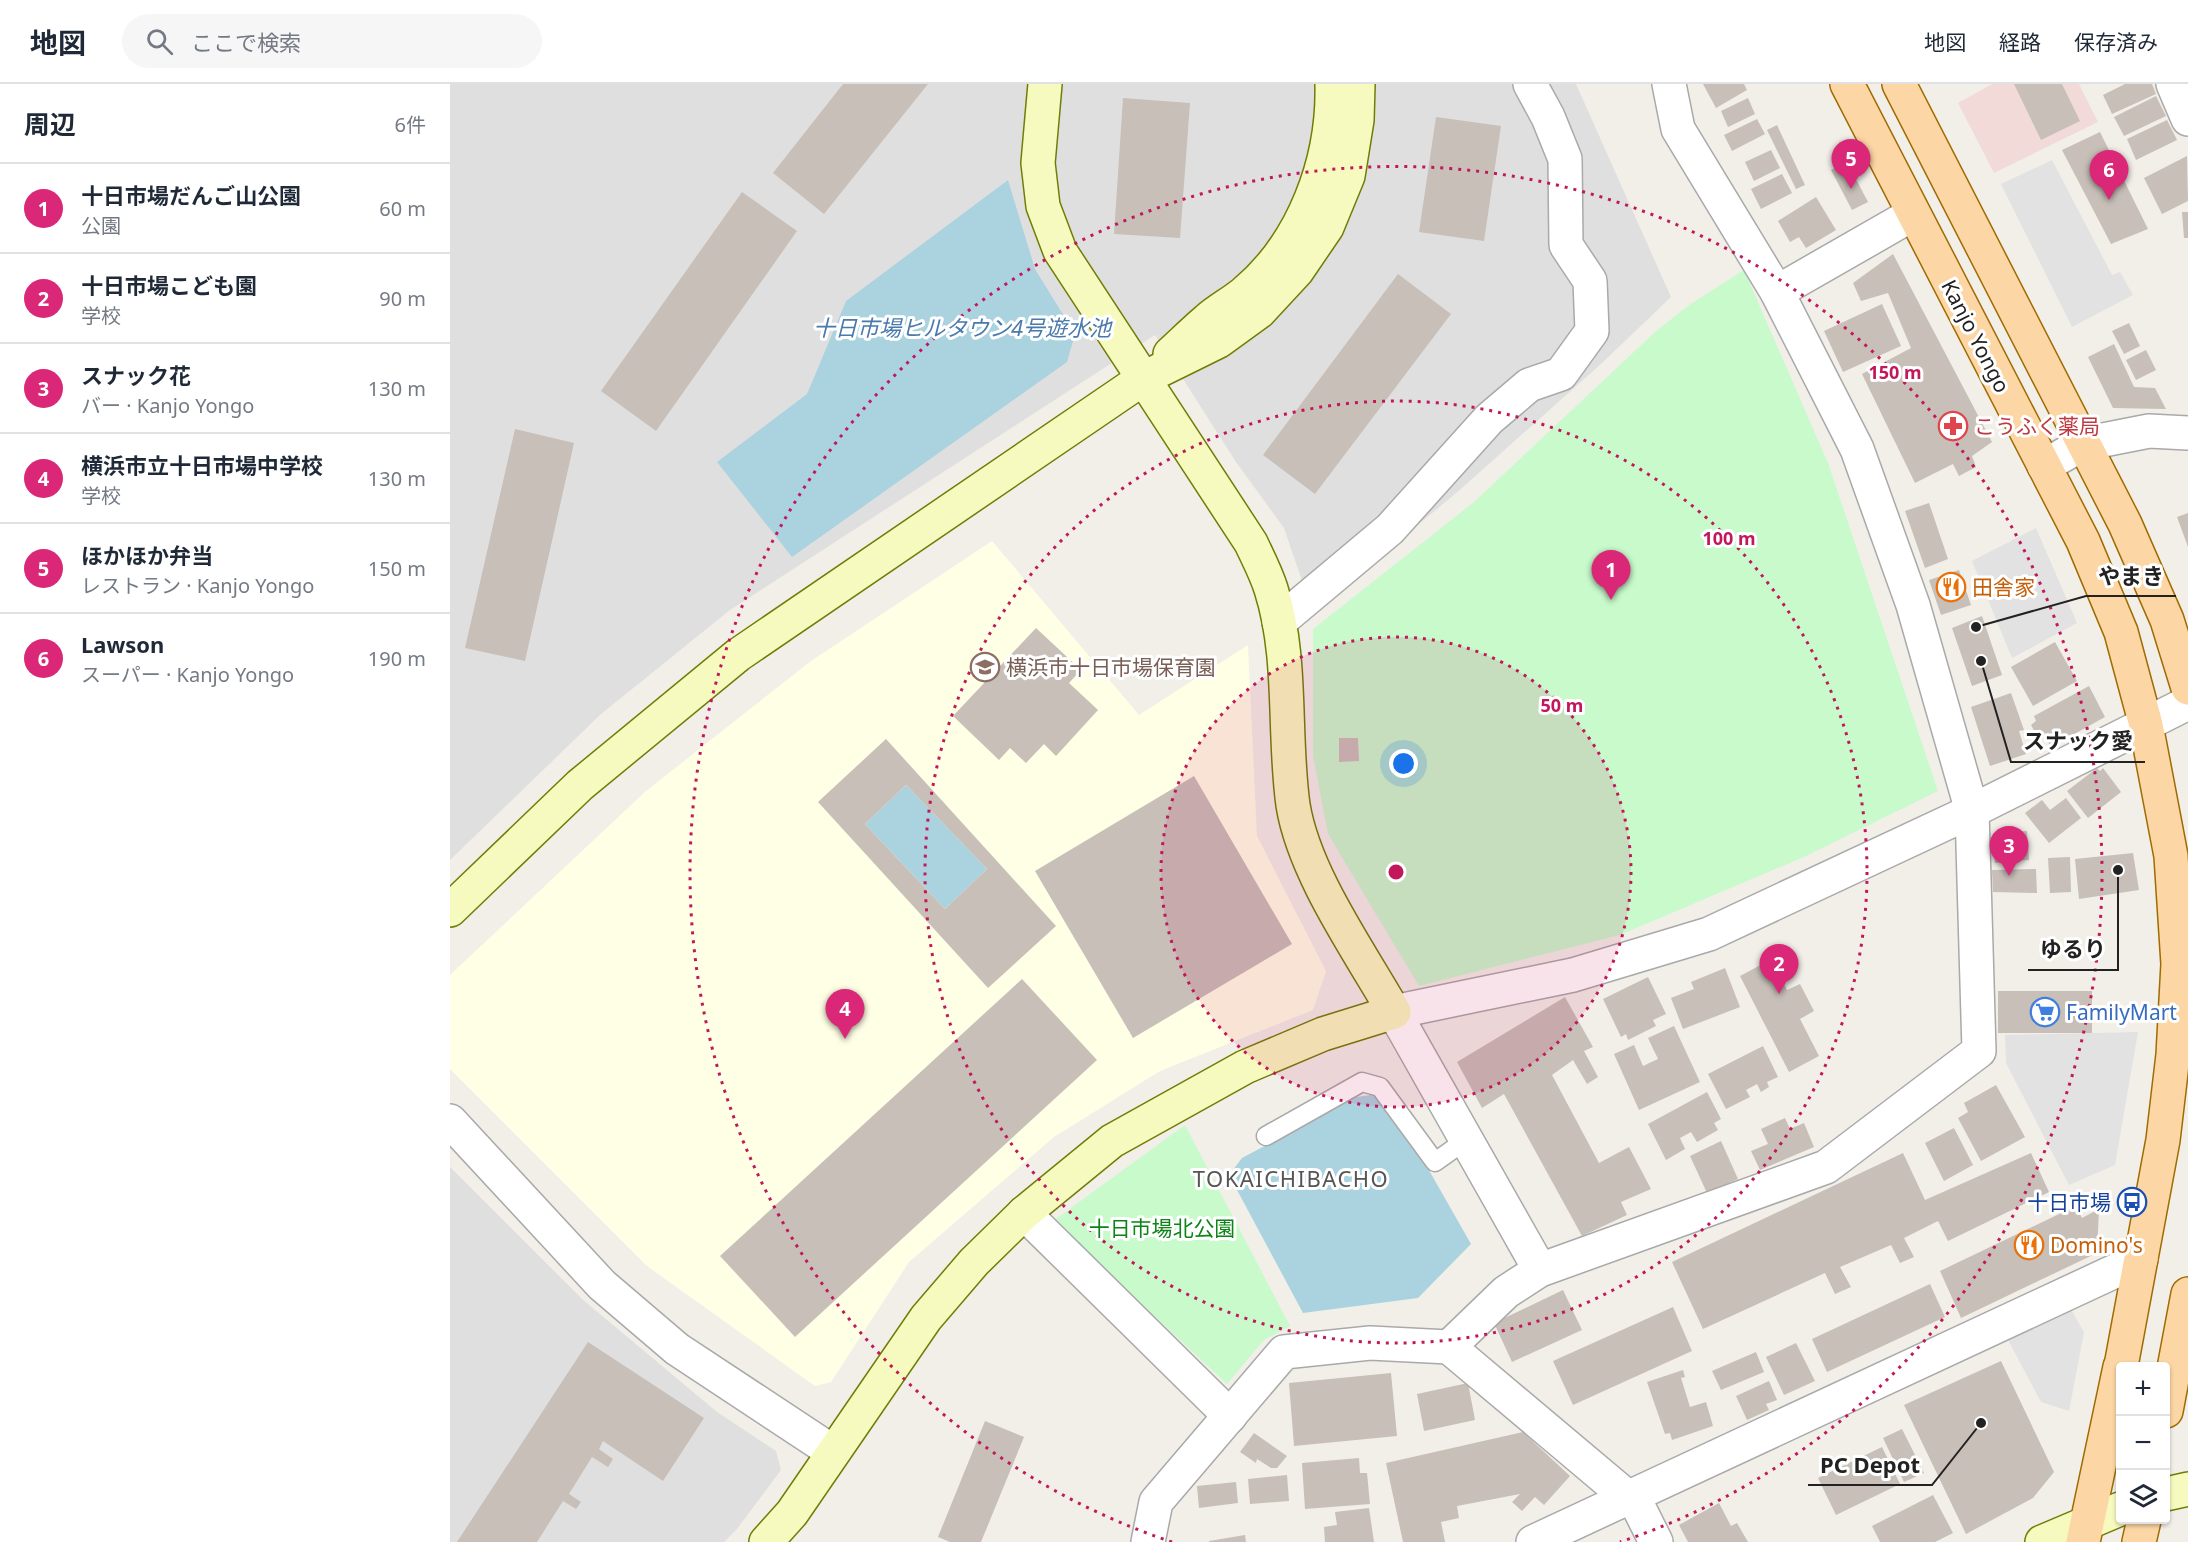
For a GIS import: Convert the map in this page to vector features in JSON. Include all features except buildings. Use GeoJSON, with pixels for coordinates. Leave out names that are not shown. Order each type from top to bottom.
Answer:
{"type":"FeatureCollection","features":[{"type":"Feature","properties":{"kind":"main road","name":"Kanjo Yongo"},"geometry":{"type":"LineString","coordinates":[[1847,84],[2083,541],[2121,632],[2146,725],[2170,856],[2178,964],[2173,1055],[2163,1140],[2122,1362]]}},
{"type":"Feature","properties":{"kind":"main road"},"geometry":{"type":"LineString","coordinates":[[1899,84],[2125,524],[2167,620],[2188,688]]}},
{"type":"Feature","properties":{"kind":"main road"},"geometry":{"type":"LineString","coordinates":[[2170,1390],[2188,1294]]}},
{"type":"Feature","properties":{"kind":"main road","name":"Kanjo Yongo"},"geometry":{"type":"LineString","coordinates":[[2086,1532],[2116,1391]]}},
{"type":"Feature","properties":{"kind":"main road"},"geometry":{"type":"LineString","coordinates":[[2139,1542],[2143,1524]]}},
{"type":"Feature","properties":{"kind":"street"},"geometry":{"type":"LineString","coordinates":[[1045,84],[1038,163],[1043,206],[1060,251],[1251,543],[1271,589],[1284,657],[1294,806],[1305,850],[1321,884],[1540,1270]]}},
{"type":"Feature","properties":{"kind":"street"},"geometry":{"type":"LineString","coordinates":[[1144,378],[1208,319],[1245,292],[1277,259],[1305,211],[1324,164],[1332,110],[1332,84]]}},
{"type":"Feature","properties":{"kind":"street"},"geometry":{"type":"LineString","coordinates":[[450,910],[580,785],[738,655],[1144,378],[1219,341],[1258,312],[1297,271],[1327,227],[1348,176],[1357,120],[1358,84]]}},
{"type":"Feature","properties":{"kind":"street"},"geometry":{"type":"LineString","coordinates":[[1278,622],[1390,529],[1489,419],[1529,385],[1561,374],[1592,331],[1590,281],[1566,245],[1565,159],[1548,117],[1530,84]]}},
{"type":"Feature","properties":{"kind":"street"},"geometry":{"type":"LineString","coordinates":[[1449,1347],[1506,1292],[1540,1270],[1826,1167],[1979,1051],[1972,811],[1913,605],[1857,449],[1777,292],[1678,129],[1669,84]]}},
{"type":"Feature","properties":{"kind":"street"},"geometry":{"type":"LineString","coordinates":[[2173,84],[2188,119]]}},
{"type":"Feature","properties":{"kind":"street"},"geometry":{"type":"LineString","coordinates":[[1777,292],[1913,214]]}},
{"type":"Feature","properties":{"kind":"street"},"geometry":{"type":"LineString","coordinates":[[2044,466],[2084,444],[2149,431],[2188,433]]}},
{"type":"Feature","properties":{"kind":"street"},"geometry":{"type":"LineString","coordinates":[[766,1542],[792,1513],[926,1318],[974,1262],[1024,1213],[1112,1141],[1235,1073],[1323,1034],[1394,1012],[1573,975],[1709,933],[1972,811],[2188,703]]}},
{"type":"Feature","properties":{"kind":"street"},"geometry":{"type":"LineString","coordinates":[[450,1121],[602,1285],[677,1349],[833,1452]]}},
{"type":"Feature","properties":{"kind":"street"},"geometry":{"type":"LineString","coordinates":[[1024,1213],[1230,1416]]}},
{"type":"Feature","properties":{"kind":"street"},"geometry":{"type":"LineString","coordinates":[[1533,1542],[2141,1259]]}},
{"type":"Feature","properties":{"kind":"street"},"geometry":{"type":"LineString","coordinates":[[1148,1542],[1156,1502],[1284,1352],[1370,1343],[1449,1347],[1638,1506],[1656,1542]]}},
{"type":"Feature","properties":{"kind":"street"},"geometry":{"type":"LineString","coordinates":[[2170,1493],[2188,1489]]}},
{"type":"Feature","properties":{"kind":"street"},"geometry":{"type":"LineString","coordinates":[[2042,1542],[2086,1532],[2116,1512]]}},
{"type":"Feature","properties":{"kind":"lane"},"geometry":{"type":"LineString","coordinates":[[1266,1136],[1362,1082],[1380,1087],[1435,1162],[1466,1140]]}},
{"type":"Feature","properties":{"kind":"shaded area"},"geometry":{"type":"Polygon","coordinates":[[[450,84],[1576,84],[1671,297],[1602,363],[1462,488],[1313,613],[1284,528],[1236,462],[1155,335],[730,610],[601,714],[450,860],[450,84]]]}},
{"type":"Feature","properties":{"kind":"shaded area"},"geometry":{"type":"Polygon","coordinates":[[[1992,84],[2079,84],[2098,122],[1994,173],[1958,103],[1992,84]]]}},
{"type":"Feature","properties":{"kind":"shaded area"},"geometry":{"type":"Polygon","coordinates":[[[2052,160],[2112,275],[2120,272],[2133,295],[2072,327],[2001,184],[2052,160]]]}},
{"type":"Feature","properties":{"kind":"shaded area"},"geometry":{"type":"Polygon","coordinates":[[[2036,528],[2077,623],[2012,658],[1972,561],[2036,528]]]}},
{"type":"Feature","properties":{"kind":"shaded area"},"geometry":{"type":"Polygon","coordinates":[[[992,541],[1139,715],[1248,645],[1257,836],[1326,971],[1313,1010],[1160,1071],[1054,1137],[909,1262],[831,1382],[815,1386],[647,1266],[450,1069],[450,975],[646,791],[811,661],[992,541]]]}},
{"type":"Feature","properties":{"kind":"shaded area"},"geometry":{"type":"Polygon","coordinates":[[[2138,1032],[2115,1165],[2069,1185],[2006,1063],[2005,1035],[2138,1032]]]}},
{"type":"Feature","properties":{"kind":"shaded area"},"geometry":{"type":"Polygon","coordinates":[[[450,1167],[582,1299],[717,1412],[776,1451],[781,1470],[737,1529],[724,1542],[450,1542],[450,1167]]]}},
{"type":"Feature","properties":{"kind":"shaded area"},"geometry":{"type":"Polygon","coordinates":[[[2070,1308],[2084,1332],[2069,1411],[2041,1402],[2007,1338],[2070,1308]]]}},
{"type":"Feature","properties":{"kind":"green space"},"geometry":{"type":"Polygon","coordinates":[[[1744,270],[1828,463],[1938,791],[1806,856],[1620,935],[1419,986],[1328,834],[1313,756],[1313,629],[1474,502],[1655,332],[1689,305],[1744,270]]]}},
{"type":"Feature","properties":{"kind":"green space","name":"十日市場北公園"},"geometry":{"type":"Polygon","coordinates":[[[1185,1125],[1290,1326],[1264,1340],[1227,1384],[1053,1221],[1185,1125]]]}},
{"type":"Feature","properties":{"kind":"water","name":"十日市場ヒルタウン4号遊水池"},"geometry":{"type":"Polygon","coordinates":[[[1008,180],[1035,269],[1075,334],[1067,362],[792,557],[717,462],[807,394],[846,301],[1008,180]]]}},
{"type":"Feature","properties":{"kind":"water"},"geometry":{"type":"Polygon","coordinates":[[[906,785],[987,869],[945,909],[865,824],[906,785]]]}},
{"type":"Feature","properties":{"kind":"water"},"geometry":{"type":"Polygon","coordinates":[[[1371,1095],[1381,1098],[1430,1172],[1471,1244],[1418,1298],[1303,1313],[1229,1175],[1242,1158],[1356,1097],[1371,1095]]]}},
{"type":"Feature","properties":{"kind":"place","name":"ほかほか弁当"},"geometry":{"type":"Point","coordinates":[1851,189]}},
{"type":"Feature","properties":{"kind":"place","name":"Lawson"},"geometry":{"type":"Point","coordinates":[2109,200]}},
{"type":"Feature","properties":{"kind":"place","name":"こうふく薬局"},"geometry":{"type":"Point","coordinates":[1953,426]}},
{"type":"Feature","properties":{"kind":"place","name":"田舎家"},"geometry":{"type":"Point","coordinates":[1951,587]}},
{"type":"Feature","properties":{"kind":"place","name":"十日市場だんご山公園"},"geometry":{"type":"Point","coordinates":[1611,600]}},
{"type":"Feature","properties":{"kind":"place","name":"やまき"},"geometry":{"type":"Point","coordinates":[1976,627]}},
{"type":"Feature","properties":{"kind":"place","name":"スナック愛"},"geometry":{"type":"Point","coordinates":[1981,661]}},
{"type":"Feature","properties":{"kind":"place","name":"横浜市十日市場保育園"},"geometry":{"type":"Point","coordinates":[985,667]}},
{"type":"Feature","properties":{"kind":"place","name":"ゆるり"},"geometry":{"type":"Point","coordinates":[2118,870]}},
{"type":"Feature","properties":{"kind":"place","name":"スナック花"},"geometry":{"type":"Point","coordinates":[2009,876]}},
{"type":"Feature","properties":{"kind":"place","name":"十日市場こども園"},"geometry":{"type":"Point","coordinates":[1779,994]}},
{"type":"Feature","properties":{"kind":"place","name":"FamilyMart"},"geometry":{"type":"Point","coordinates":[2045,1012]}},
{"type":"Feature","properties":{"kind":"place","name":"横浜市立十日市場中学校"},"geometry":{"type":"Point","coordinates":[845,1039]}},
{"type":"Feature","properties":{"kind":"place","name":"十日市場"},"geometry":{"type":"Point","coordinates":[2132,1202]}},
{"type":"Feature","properties":{"kind":"place","name":"Domino's"},"geometry":{"type":"Point","coordinates":[2029,1245]}},
{"type":"Feature","properties":{"kind":"place","name":"PC Depot"},"geometry":{"type":"Point","coordinates":[1981,1423]}},
{"type":"Feature","properties":{"kind":"district","name":"TOKAICHIBACHO"},"geometry":{"type":"Point","coordinates":[1291,1178]}}]}
